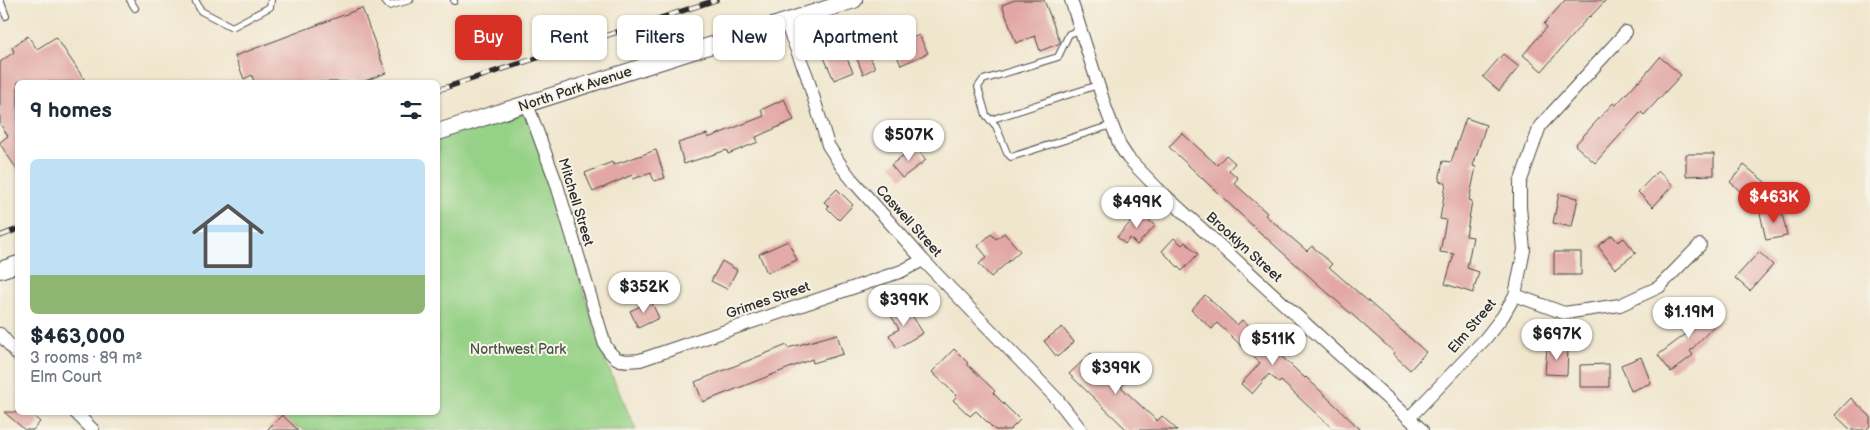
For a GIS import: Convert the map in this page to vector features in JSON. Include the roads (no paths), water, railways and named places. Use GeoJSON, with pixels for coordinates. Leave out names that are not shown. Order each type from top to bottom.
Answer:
{"type":"FeatureCollection","features":[{"type":"Feature","properties":{"kind":"street","name":"North Park Avenue"},"geometry":{"type":"LineString","coordinates":[[440,131],[854,0]]}},
{"type":"Feature","properties":{"kind":"street","name":"Brooklyn Street"},"geometry":{"type":"LineString","coordinates":[[1071,0],[1098,86],[1120,146],[1128,158],[1158,189],[1422,430]]}},
{"type":"Feature","properties":{"kind":"street","name":"Caswell Street"},"geometry":{"type":"LineString","coordinates":[[786,23],[807,76],[828,145],[854,182],[923,260],[1057,399],[1081,430]]}},
{"type":"Feature","properties":{"kind":"street","name":"Elm Street"},"geometry":{"type":"LineString","coordinates":[[1409,418],[1484,339],[1503,316],[1515,295],[1524,250],[1520,183],[1540,126],[1626,32]]}},
{"type":"Feature","properties":{"kind":"street","name":"Mitchell Street"},"geometry":{"type":"LineString","coordinates":[[527,104],[556,182],[605,345],[610,355],[621,360]]}},
{"type":"Feature","properties":{"kind":"street"},"geometry":{"type":"LineString","coordinates":[[1515,295],[1564,313],[1620,305],[1659,287],[1700,244]]}},
{"type":"Feature","properties":{"kind":"street","name":"Grimes Street"},"geometry":{"type":"LineString","coordinates":[[621,360],[640,360],[902,271],[923,260]]}},
{"type":"Feature","properties":{"kind":"street"},"geometry":{"type":"LineString","coordinates":[[0,270],[15,265]]}},
{"type":"Feature","properties":{"kind":"street"},"geometry":{"type":"LineString","coordinates":[[0,334],[15,352]]}},
{"type":"Feature","properties":{"kind":"street"},"geometry":{"type":"LineString","coordinates":[[78,415],[93,430]]}},
{"type":"Feature","properties":{"kind":"lane"},"geometry":{"type":"LineString","coordinates":[[0,0],[6,16]]}},
{"type":"Feature","properties":{"kind":"lane"},"geometry":{"type":"LineString","coordinates":[[130,0],[135,8]]}},
{"type":"Feature","properties":{"kind":"lane"},"geometry":{"type":"LineString","coordinates":[[196,0],[200,11],[232,27],[270,7],[271,0]]}},
{"type":"Feature","properties":{"kind":"lane"},"geometry":{"type":"LineString","coordinates":[[384,0],[389,6],[410,0]]}},
{"type":"Feature","properties":{"kind":"lane"},"geometry":{"type":"LineString","coordinates":[[1080,30],[1069,34],[1058,56],[983,80],[978,87],[986,115],[996,126],[1007,153],[1011,157],[1112,124]]}},
{"type":"Feature","properties":{"kind":"lane"},"geometry":{"type":"LineString","coordinates":[[990,120],[1098,86]]}},
{"type":"Feature","properties":{"kind":"railway"},"geometry":{"type":"LineString","coordinates":[[440,89],[716,0]]}},
{"type":"Feature","properties":{"kind":"railway"},"geometry":{"type":"LineString","coordinates":[[0,236],[15,230]]}},
{"type":"Feature","properties":{"kind":"park label","name":"Northwest Park"},"geometry":{"type":"Point","coordinates":[518,349]}}]}
